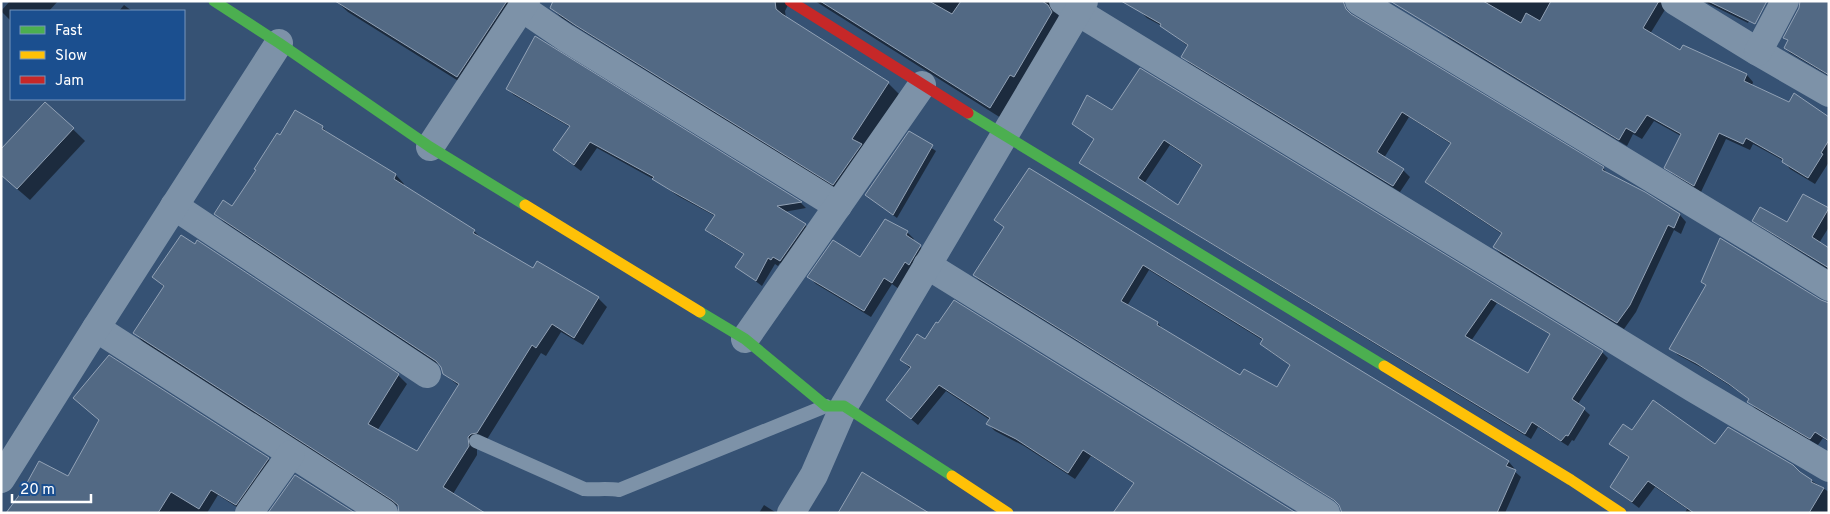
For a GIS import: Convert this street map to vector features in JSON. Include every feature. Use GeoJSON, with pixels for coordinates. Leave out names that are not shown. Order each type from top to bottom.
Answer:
{"type":"FeatureCollection","features":[{"type":"Feature","properties":{"kind":"street"},"geometry":{"type":"LineString","coordinates":[[214,1],[279,43],[430,147],[746,339],[835,406],[1005,512]]}},
{"type":"Feature","properties":{"kind":"street"},"geometry":{"type":"LineString","coordinates":[[790,1],[1004,136],[1571,480],[1620,513]]}},
{"type":"Feature","properties":{"kind":"street"},"geometry":{"type":"LineString","coordinates":[[1359,1],[1829,287]]}},
{"type":"Feature","properties":{"kind":"street"},"geometry":{"type":"LineString","coordinates":[[1675,1],[1829,93]]}},
{"type":"Feature","properties":{"kind":"street"},"geometry":{"type":"LineString","coordinates":[[1758,52],[1785,1]]}},
{"type":"Feature","properties":{"kind":"street"},"geometry":{"type":"LineString","coordinates":[[430,147],[524,4],[566,38],[838,206]]}},
{"type":"Feature","properties":{"kind":"street"},"geometry":{"type":"LineString","coordinates":[[791,513],[814,475],[835,406],[927,266],[1004,136],[1075,5],[1693,388],[1829,468]]}},
{"type":"Feature","properties":{"kind":"street"},"geometry":{"type":"LineString","coordinates":[[1,479],[279,43]]}},
{"type":"Feature","properties":{"kind":"street"},"geometry":{"type":"LineString","coordinates":[[746,339],[922,85]]}},
{"type":"Feature","properties":{"kind":"street"},"geometry":{"type":"LineString","coordinates":[[174,206],[427,374]]}},
{"type":"Feature","properties":{"kind":"street"},"geometry":{"type":"LineString","coordinates":[[927,266],[1326,513]]}},
{"type":"Feature","properties":{"kind":"street"},"geometry":{"type":"LineString","coordinates":[[96,328],[384,513]]}},
{"type":"Feature","properties":{"kind":"street"},"geometry":{"type":"LineString","coordinates":[[249,513],[291,454]]}},
{"type":"Feature","properties":{"kind":"lane"},"geometry":{"type":"LineString","coordinates":[[476,441],[584,488],[619,490],[835,406]]}},
{"type":"Feature","properties":{"kind":"building"},"geometry":{"type":"Polygon","coordinates":[[[335,1],[507,1],[457,77],[335,1]]]}},
{"type":"Feature","properties":{"kind":"building"},"geometry":{"type":"Polygon","coordinates":[[[553,1],[775,1],[776,9],[782,14],[889,82],[852,139],[862,144],[833,185],[575,25],[550,8],[553,1]]]}},
{"type":"Feature","properties":{"kind":"building"},"geometry":{"type":"Polygon","coordinates":[[[820,1],[929,1],[952,14],[961,1],[1042,1],[1048,5],[1052,12],[1014,77],[1010,75],[990,108],[820,1]]]}},
{"type":"Feature","properties":{"kind":"building"},"geometry":{"type":"Polygon","coordinates":[[[1121,1],[1343,1],[1346,9],[1351,14],[1604,167],[1602,170],[1645,192],[1680,214],[1674,228],[1668,225],[1630,305],[1617,323],[1493,247],[1502,233],[1425,182],[1451,143],[1402,112],[1377,152],[1404,169],[1393,186],[1181,57],[1188,45],[1160,26],[1161,24],[1121,1]]]}},
{"type":"Feature","properties":{"kind":"building"},"geometry":{"type":"Polygon","coordinates":[[[1390,1],[1483,1],[1521,23],[1526,13],[1540,21],[1551,1],[1659,1],[1643,28],[1680,50],[1683,45],[1747,74],[1744,81],[1789,102],[1794,93],[1829,117],[1829,140],[1821,153],[1823,154],[1808,178],[1782,162],[1783,159],[1746,138],[1743,144],[1719,133],[1694,186],[1664,168],[1681,134],[1647,115],[1635,133],[1626,128],[1619,140],[1390,1]]]}},
{"type":"Feature","properties":{"kind":"building"},"geometry":{"type":"Polygon","coordinates":[[[1708,1],[1767,1],[1755,24],[1708,1]]]}},
{"type":"Feature","properties":{"kind":"building"},"geometry":{"type":"Polygon","coordinates":[[[1800,1],[1829,1],[1829,75],[1784,48],[1788,40],[1783,38],[1799,8],[1800,1]]]}},
{"type":"Feature","properties":{"kind":"building"},"geometry":{"type":"Polygon","coordinates":[[[535,36],[802,202],[777,206],[806,224],[780,261],[773,257],[771,260],[768,258],[756,281],[735,267],[744,254],[705,230],[715,215],[652,179],[654,177],[590,142],[574,165],[553,150],[570,126],[506,89],[535,36]]]}},
{"type":"Feature","properties":{"kind":"building"},"geometry":{"type":"Polygon","coordinates":[[[1140,68],[1603,351],[1572,399],[1585,408],[1568,436],[1566,435],[1561,441],[1532,422],[1525,434],[1079,163],[1094,139],[1072,124],[1087,95],[1112,110],[1140,68]],[[1164,140],[1138,178],[1178,205],[1202,165],[1164,140]],[[1491,299],[1465,336],[1528,373],[1550,334],[1491,299]]]}},
{"type":"Feature","properties":{"kind":"building"},"geometry":{"type":"Polygon","coordinates":[[[45,102],[74,128],[17,189],[1,175],[1,149],[45,102]]]}},
{"type":"Feature","properties":{"kind":"building"},"geometry":{"type":"Polygon","coordinates":[[[295,110],[323,126],[322,129],[396,174],[394,179],[475,230],[473,233],[533,268],[537,261],[599,297],[574,338],[552,324],[536,348],[532,345],[477,433],[471,434],[468,437],[469,446],[443,487],[485,513],[399,513],[398,505],[392,500],[133,333],[164,286],[152,277],[181,235],[195,244],[197,240],[399,374],[368,424],[417,451],[459,384],[443,374],[441,367],[436,361],[214,214],[223,200],[232,206],[256,170],[254,169],[277,133],[280,135],[295,110]]]}},
{"type":"Feature","properties":{"kind":"building"},"geometry":{"type":"Polygon","coordinates":[[[909,131],[933,145],[893,215],[865,195],[909,131]]]}},
{"type":"Feature","properties":{"kind":"building"},"geometry":{"type":"Polygon","coordinates":[[[1029,168],[1509,461],[1506,466],[1516,470],[1497,513],[1342,513],[1339,505],[1334,500],[973,275],[1004,227],[994,220],[1029,168]],[[1143,265],[1121,301],[1158,322],[1157,325],[1240,375],[1244,369],[1277,387],[1290,365],[1260,344],[1263,339],[1143,265]]]}},
{"type":"Feature","properties":{"kind":"building"},"geometry":{"type":"Polygon","coordinates":[[[1803,194],[1829,208],[1812,237],[1829,248],[1829,268],[1752,221],[1760,207],[1787,222],[1803,194]]]}},
{"type":"Feature","properties":{"kind":"building"},"geometry":{"type":"Polygon","coordinates":[[[885,219],[908,231],[906,235],[921,245],[909,265],[905,262],[892,283],[884,278],[864,311],[807,277],[833,240],[860,257],[885,219]]]}},
{"type":"Feature","properties":{"kind":"building"},"geometry":{"type":"Polygon","coordinates":[[[1720,238],[1821,300],[1829,303],[1829,441],[1815,432],[1810,439],[1747,402],[1749,399],[1729,384],[1696,363],[1669,349],[1706,285],[1701,282],[1720,238]]]}},
{"type":"Feature","properties":{"kind":"building"},"geometry":{"type":"Polygon","coordinates":[[[954,300],[1296,513],[1113,513],[1134,483],[1083,450],[1068,473],[1016,439],[986,424],[990,418],[939,385],[911,419],[886,400],[911,367],[900,360],[917,334],[925,339],[954,300]]]}},
{"type":"Feature","properties":{"kind":"building"},"geometry":{"type":"Polygon","coordinates":[[[109,355],[269,458],[236,505],[211,490],[199,509],[171,492],[158,513],[6,513],[23,490],[39,461],[68,476],[99,420],[73,398],[109,355]]]}},
{"type":"Feature","properties":{"kind":"building"},"geometry":{"type":"Polygon","coordinates":[[[1653,400],[1715,444],[1728,427],[1793,465],[1812,480],[1811,482],[1824,488],[1809,513],[1694,513],[1648,481],[1632,502],[1610,487],[1629,457],[1609,444],[1623,424],[1632,430],[1653,400]]]}},
{"type":"Feature","properties":{"kind":"building"},"geometry":{"type":"Polygon","coordinates":[[[862,472],[929,513],[838,513],[862,472]]]}},
{"type":"Feature","properties":{"kind":"building"},"geometry":{"type":"Polygon","coordinates":[[[295,475],[355,513],[268,513],[295,475]]]}},
{"type":"Feature","properties":{"kind":"traffic: fast"},"geometry":{"type":"LineString","coordinates":[[214,1],[279,43],[430,147],[525,205]]}},
{"type":"Feature","properties":{"kind":"traffic: fast"},"geometry":{"type":"LineString","coordinates":[[968,113],[1384,366]]}},
{"type":"Feature","properties":{"kind":"traffic: fast"},"geometry":{"type":"LineString","coordinates":[[700,312],[745,339],[826,406],[844,406],[952,476]]}},
{"type":"Feature","properties":{"kind":"traffic: slow"},"geometry":{"type":"LineString","coordinates":[[525,205],[700,312]]}},
{"type":"Feature","properties":{"kind":"traffic: slow"},"geometry":{"type":"LineString","coordinates":[[1384,366],[1571,480],[1621,513]]}},
{"type":"Feature","properties":{"kind":"traffic: slow"},"geometry":{"type":"LineString","coordinates":[[952,476],[1008,513]]}},
{"type":"Feature","properties":{"kind":"traffic: jam"},"geometry":{"type":"LineString","coordinates":[[790,1],[968,113]]}}]}
